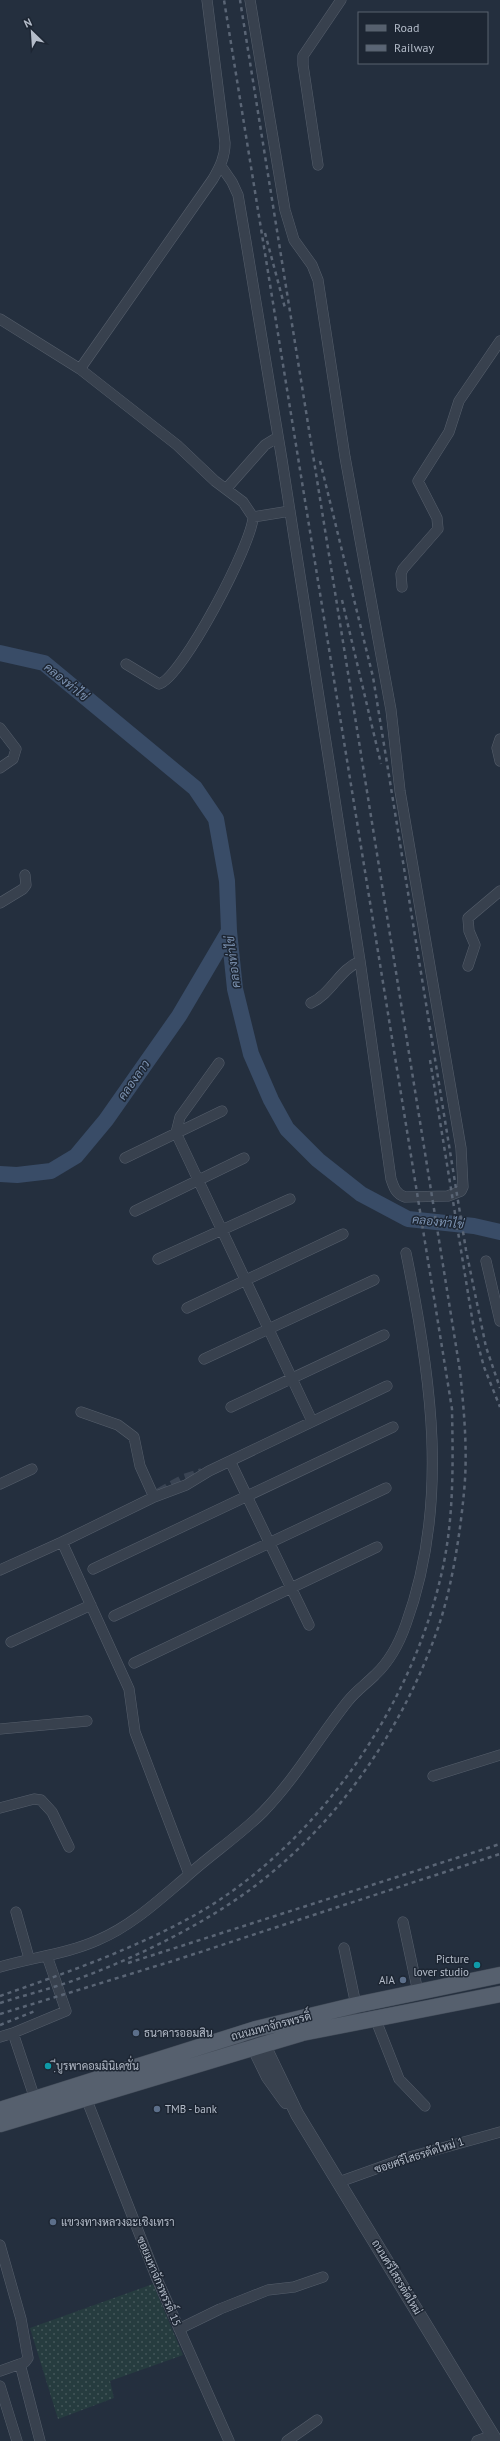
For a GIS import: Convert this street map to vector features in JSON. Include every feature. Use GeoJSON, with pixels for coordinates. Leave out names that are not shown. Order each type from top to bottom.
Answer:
{"type":"FeatureCollection","features":[{"type":"Feature","properties":{"kind":"main road","name":"ถนนมหาจักรพรรดิ์"},"geometry":{"type":"LineString","coordinates":[[0,2110],[251,2031],[356,2005],[500,1976]]}},
{"type":"Feature","properties":{"kind":"main road","name":"ถนนมหาจักรพรรดิ์"},"geometry":{"type":"LineString","coordinates":[[0,2124],[302,2032],[500,1994]]}},
{"type":"Feature","properties":{"kind":"street"},"geometry":{"type":"LineString","coordinates":[[80,370],[220,166],[225,154],[224,131],[207,0]]}},
{"type":"Feature","properties":{"kind":"street"},"geometry":{"type":"LineString","coordinates":[[220,166],[232,182],[238,196],[290,511],[360,961],[391,1179],[394,1189],[399,1195],[405,1197],[437,1198],[455,1194],[463,1187],[461,1148],[400,790],[391,710],[345,457],[318,280],[312,265],[294,240],[285,210],[250,0]]}},
{"type":"Feature","properties":{"kind":"street"},"geometry":{"type":"LineString","coordinates":[[318,165],[302,65],[303,56],[341,0]]}},
{"type":"Feature","properties":{"kind":"street"},"geometry":{"type":"LineString","coordinates":[[0,319],[80,370],[177,444],[215,481],[249,508],[253,517],[251,532],[232,572],[198,636],[175,671],[159,684],[126,664]]}},
{"type":"Feature","properties":{"kind":"street"},"geometry":{"type":"LineString","coordinates":[[402,587],[400,574],[403,569],[438,529],[437,518],[418,481],[449,432],[459,401],[500,341]]}},
{"type":"Feature","properties":{"kind":"street"},"geometry":{"type":"LineString","coordinates":[[226,489],[265,445],[278,437]]}},
{"type":"Feature","properties":{"kind":"street"},"geometry":{"type":"LineString","coordinates":[[253,517],[290,511]]}},
{"type":"Feature","properties":{"kind":"street"},"geometry":{"type":"LineString","coordinates":[[0,728],[16,749],[13,759],[0,768]]}},
{"type":"Feature","properties":{"kind":"street"},"geometry":{"type":"LineString","coordinates":[[500,739],[496,748],[500,761]]}},
{"type":"Feature","properties":{"kind":"street"},"geometry":{"type":"LineString","coordinates":[[0,903],[23,889],[26,885],[25,875]]}},
{"type":"Feature","properties":{"kind":"street"},"geometry":{"type":"LineString","coordinates":[[468,966],[475,945],[469,931],[468,918],[500,890]]}},
{"type":"Feature","properties":{"kind":"street"},"geometry":{"type":"LineString","coordinates":[[312,1003],[324,995],[348,968],[360,961]]}},
{"type":"Feature","properties":{"kind":"street"},"geometry":{"type":"LineString","coordinates":[[219,1064],[180,1117],[176,1133],[312,1421]]}},
{"type":"Feature","properties":{"kind":"street"},"geometry":{"type":"LineString","coordinates":[[125,1158],[222,1111]]}},
{"type":"Feature","properties":{"kind":"street"},"geometry":{"type":"LineString","coordinates":[[135,1211],[244,1158]]}},
{"type":"Feature","properties":{"kind":"street"},"geometry":{"type":"LineString","coordinates":[[158,1259],[290,1199]]}},
{"type":"Feature","properties":{"kind":"street"},"geometry":{"type":"LineString","coordinates":[[187,1308],[343,1234]]}},
{"type":"Feature","properties":{"kind":"street"},"geometry":{"type":"LineString","coordinates":[[0,1967],[29,1958],[62,1954],[100,1940],[136,1919],[263,1811],[305,1761],[348,1700],[388,1661],[399,1643],[407,1622],[423,1563],[433,1503],[431,1404],[417,1302],[406,1253]]}},
{"type":"Feature","properties":{"kind":"street"},"geometry":{"type":"LineString","coordinates":[[486,1261],[500,1321]]}},
{"type":"Feature","properties":{"kind":"street"},"geometry":{"type":"LineString","coordinates":[[204,1359],[374,1280]]}},
{"type":"Feature","properties":{"kind":"street"},"geometry":{"type":"LineString","coordinates":[[231,1407],[384,1335]]}},
{"type":"Feature","properties":{"kind":"street"},"geometry":{"type":"LineString","coordinates":[[0,1570],[62,1542],[154,1497],[186,1486],[209,1471],[386,1386]]}},
{"type":"Feature","properties":{"kind":"street"},"geometry":{"type":"LineString","coordinates":[[81,1412],[118,1425],[134,1437],[140,1466],[154,1497]]}},
{"type":"Feature","properties":{"kind":"street"},"geometry":{"type":"LineString","coordinates":[[93,1569],[246,1495],[393,1427]]}},
{"type":"Feature","properties":{"kind":"street"},"geometry":{"type":"LineString","coordinates":[[230,1462],[309,1625]]}},
{"type":"Feature","properties":{"kind":"street"},"geometry":{"type":"LineString","coordinates":[[0,1484],[32,1469]]}},
{"type":"Feature","properties":{"kind":"street"},"geometry":{"type":"LineString","coordinates":[[114,1616],[386,1488]]}},
{"type":"Feature","properties":{"kind":"street"},"geometry":{"type":"LineString","coordinates":[[62,1542],[129,1689],[135,1732],[189,1874]]}},
{"type":"Feature","properties":{"kind":"street"},"geometry":{"type":"LineString","coordinates":[[134,1663],[377,1547]]}},
{"type":"Feature","properties":{"kind":"street"},"geometry":{"type":"LineString","coordinates":[[11,1642],[91,1604]]}},
{"type":"Feature","properties":{"kind":"street"},"geometry":{"type":"LineString","coordinates":[[0,1729],[87,1721]]}},
{"type":"Feature","properties":{"kind":"street"},"geometry":{"type":"LineString","coordinates":[[433,1776],[500,1754]]}},
{"type":"Feature","properties":{"kind":"street"},"geometry":{"type":"LineString","coordinates":[[0,1808],[34,1799],[41,1800],[52,1812],[69,1847]]}},
{"type":"Feature","properties":{"kind":"street"},"geometry":{"type":"LineString","coordinates":[[16,1912],[29,1958]]}},
{"type":"Feature","properties":{"kind":"street"},"geometry":{"type":"LineString","coordinates":[[403,1922],[418,1992]]}},
{"type":"Feature","properties":{"kind":"street"},"geometry":{"type":"LineString","coordinates":[[344,1948],[356,2005]]}},
{"type":"Feature","properties":{"kind":"street"},"geometry":{"type":"LineString","coordinates":[[0,2037],[66,2011],[47,1956]]}},
{"type":"Feature","properties":{"kind":"street"},"geometry":{"type":"LineString","coordinates":[[375,2018],[399,2078],[426,2106]]}},
{"type":"Feature","properties":{"kind":"street","name":"ถนนศรีโสธรตัดใหม่"},"geometry":{"type":"LineString","coordinates":[[251,2031],[258,2046],[268,2077],[297,2114],[494,2438]]}},
{"type":"Feature","properties":{"kind":"street"},"geometry":{"type":"LineString","coordinates":[[13,2033],[35,2099]]}},
{"type":"Feature","properties":{"kind":"street","name":"ซอยมหาจักรพรรดิ์ 15"},"geometry":{"type":"LineString","coordinates":[[86,2098],[110,2165],[179,2329],[229,2441]]}},
{"type":"Feature","properties":{"kind":"street","name":"ซอยศรีโสธรตัดใหม่ 1"},"geometry":{"type":"LineString","coordinates":[[339,2182],[406,2158],[500,2132]]}},
{"type":"Feature","properties":{"kind":"street"},"geometry":{"type":"LineString","coordinates":[[0,2245],[23,2326],[28,2358],[25,2362],[0,2371]]}},
{"type":"Feature","properties":{"kind":"street"},"geometry":{"type":"LineString","coordinates":[[179,2329],[220,2309],[268,2290],[294,2287],[323,2277]]}},
{"type":"Feature","properties":{"kind":"street"},"geometry":{"type":"LineString","coordinates":[[20,2364],[40,2441]]}},
{"type":"Feature","properties":{"kind":"street"},"geometry":{"type":"LineString","coordinates":[[0,2386],[17,2441]]}},
{"type":"Feature","properties":{"kind":"street"},"geometry":{"type":"LineString","coordinates":[[287,2441],[317,2420]]}},
{"type":"Feature","properties":{"kind":"street"},"geometry":{"type":"LineString","coordinates":[[477,2441],[494,2438]]}},
{"type":"Feature","properties":{"kind":"green space"},"geometry":{"type":"Polygon","coordinates":[[[153,2284],[183,2355],[110,2381],[114,2398],[58,2419],[30,2328],[153,2284]]]}},
{"type":"Feature","properties":{"kind":"waterway","name":"คลองท่าไข่"},"geometry":{"type":"LineString","coordinates":[[0,653],[44,663],[195,788],[216,819],[227,881],[229,931],[235,989],[251,1054],[271,1100],[287,1129],[318,1160],[361,1194],[408,1219],[474,1226],[500,1232]]}},
{"type":"Feature","properties":{"kind":"waterway","name":"คลองลาว"},"geometry":{"type":"LineString","coordinates":[[0,1174],[17,1175],[51,1171],[76,1156],[106,1120],[179,1016],[229,931]]}},
{"type":"Feature","properties":{"kind":"tunnel"},"geometry":{"type":"LineString","coordinates":[[159,1493],[184,1479],[202,1473]]}},
{"type":"Feature","properties":{"kind":"railway"},"geometry":{"type":"LineString","coordinates":[[0,1996],[124,1950],[172,1927],[195,1915],[240,1886],[282,1850],[320,1810],[354,1766],[384,1719],[409,1669],[429,1618],[447,1547],[451,1508],[452,1409],[224,0]]}},
{"type":"Feature","properties":{"kind":"railway"},"geometry":{"type":"LineString","coordinates":[[0,2003],[66,1983],[98,1971],[143,1952],[188,1929],[251,1889],[282,1864],[312,1835],[339,1805],[364,1772],[386,1738],[406,1702],[423,1666],[438,1628],[447,1596],[458,1543],[465,1477],[466,1447],[460,1371],[240,0]]}},
{"type":"Feature","properties":{"kind":"railway"},"geometry":{"type":"LineString","coordinates":[[265,233],[285,308]]}},
{"type":"Feature","properties":{"kind":"railway"},"geometry":{"type":"LineString","coordinates":[[320,461],[373,677],[466,1250],[486,1347],[500,1388]]}},
{"type":"Feature","properties":{"kind":"railway"},"geometry":{"type":"LineString","coordinates":[[342,600],[381,764]]}},
{"type":"Feature","properties":{"kind":"railway"},"geometry":{"type":"LineString","coordinates":[[430,1060],[474,1330],[484,1367],[500,1407]]}},
{"type":"Feature","properties":{"kind":"railway"},"geometry":{"type":"LineString","coordinates":[[128,1963],[500,1844]]}},
{"type":"Feature","properties":{"kind":"railway"},"geometry":{"type":"LineString","coordinates":[[0,2014],[176,1960],[500,1854]]}},
{"type":"Feature","properties":{"kind":"railway"},"geometry":{"type":"LineString","coordinates":[[0,2025],[35,2011]]}},
{"type":"Feature","properties":{"kind":"place","name":"Picture lover studio"},"geometry":{"type":"Point","coordinates":[477,1965]}},
{"type":"Feature","properties":{"kind":"place","name":"AIA"},"geometry":{"type":"Point","coordinates":[403,1980]}},
{"type":"Feature","properties":{"kind":"place","name":"ธนาคารออมสิน"},"geometry":{"type":"Point","coordinates":[136,2033]}},
{"type":"Feature","properties":{"kind":"place","name":"ฺีบูรพาคอมมินิเคชั่น"},"geometry":{"type":"Point","coordinates":[48,2066]}},
{"type":"Feature","properties":{"kind":"place","name":"TMB - bank"},"geometry":{"type":"Point","coordinates":[157,2109]}},
{"type":"Feature","properties":{"kind":"place","name":"แขวงทางหลวงฉะเชิงเทรา"},"geometry":{"type":"Point","coordinates":[53,2222]}}]}
